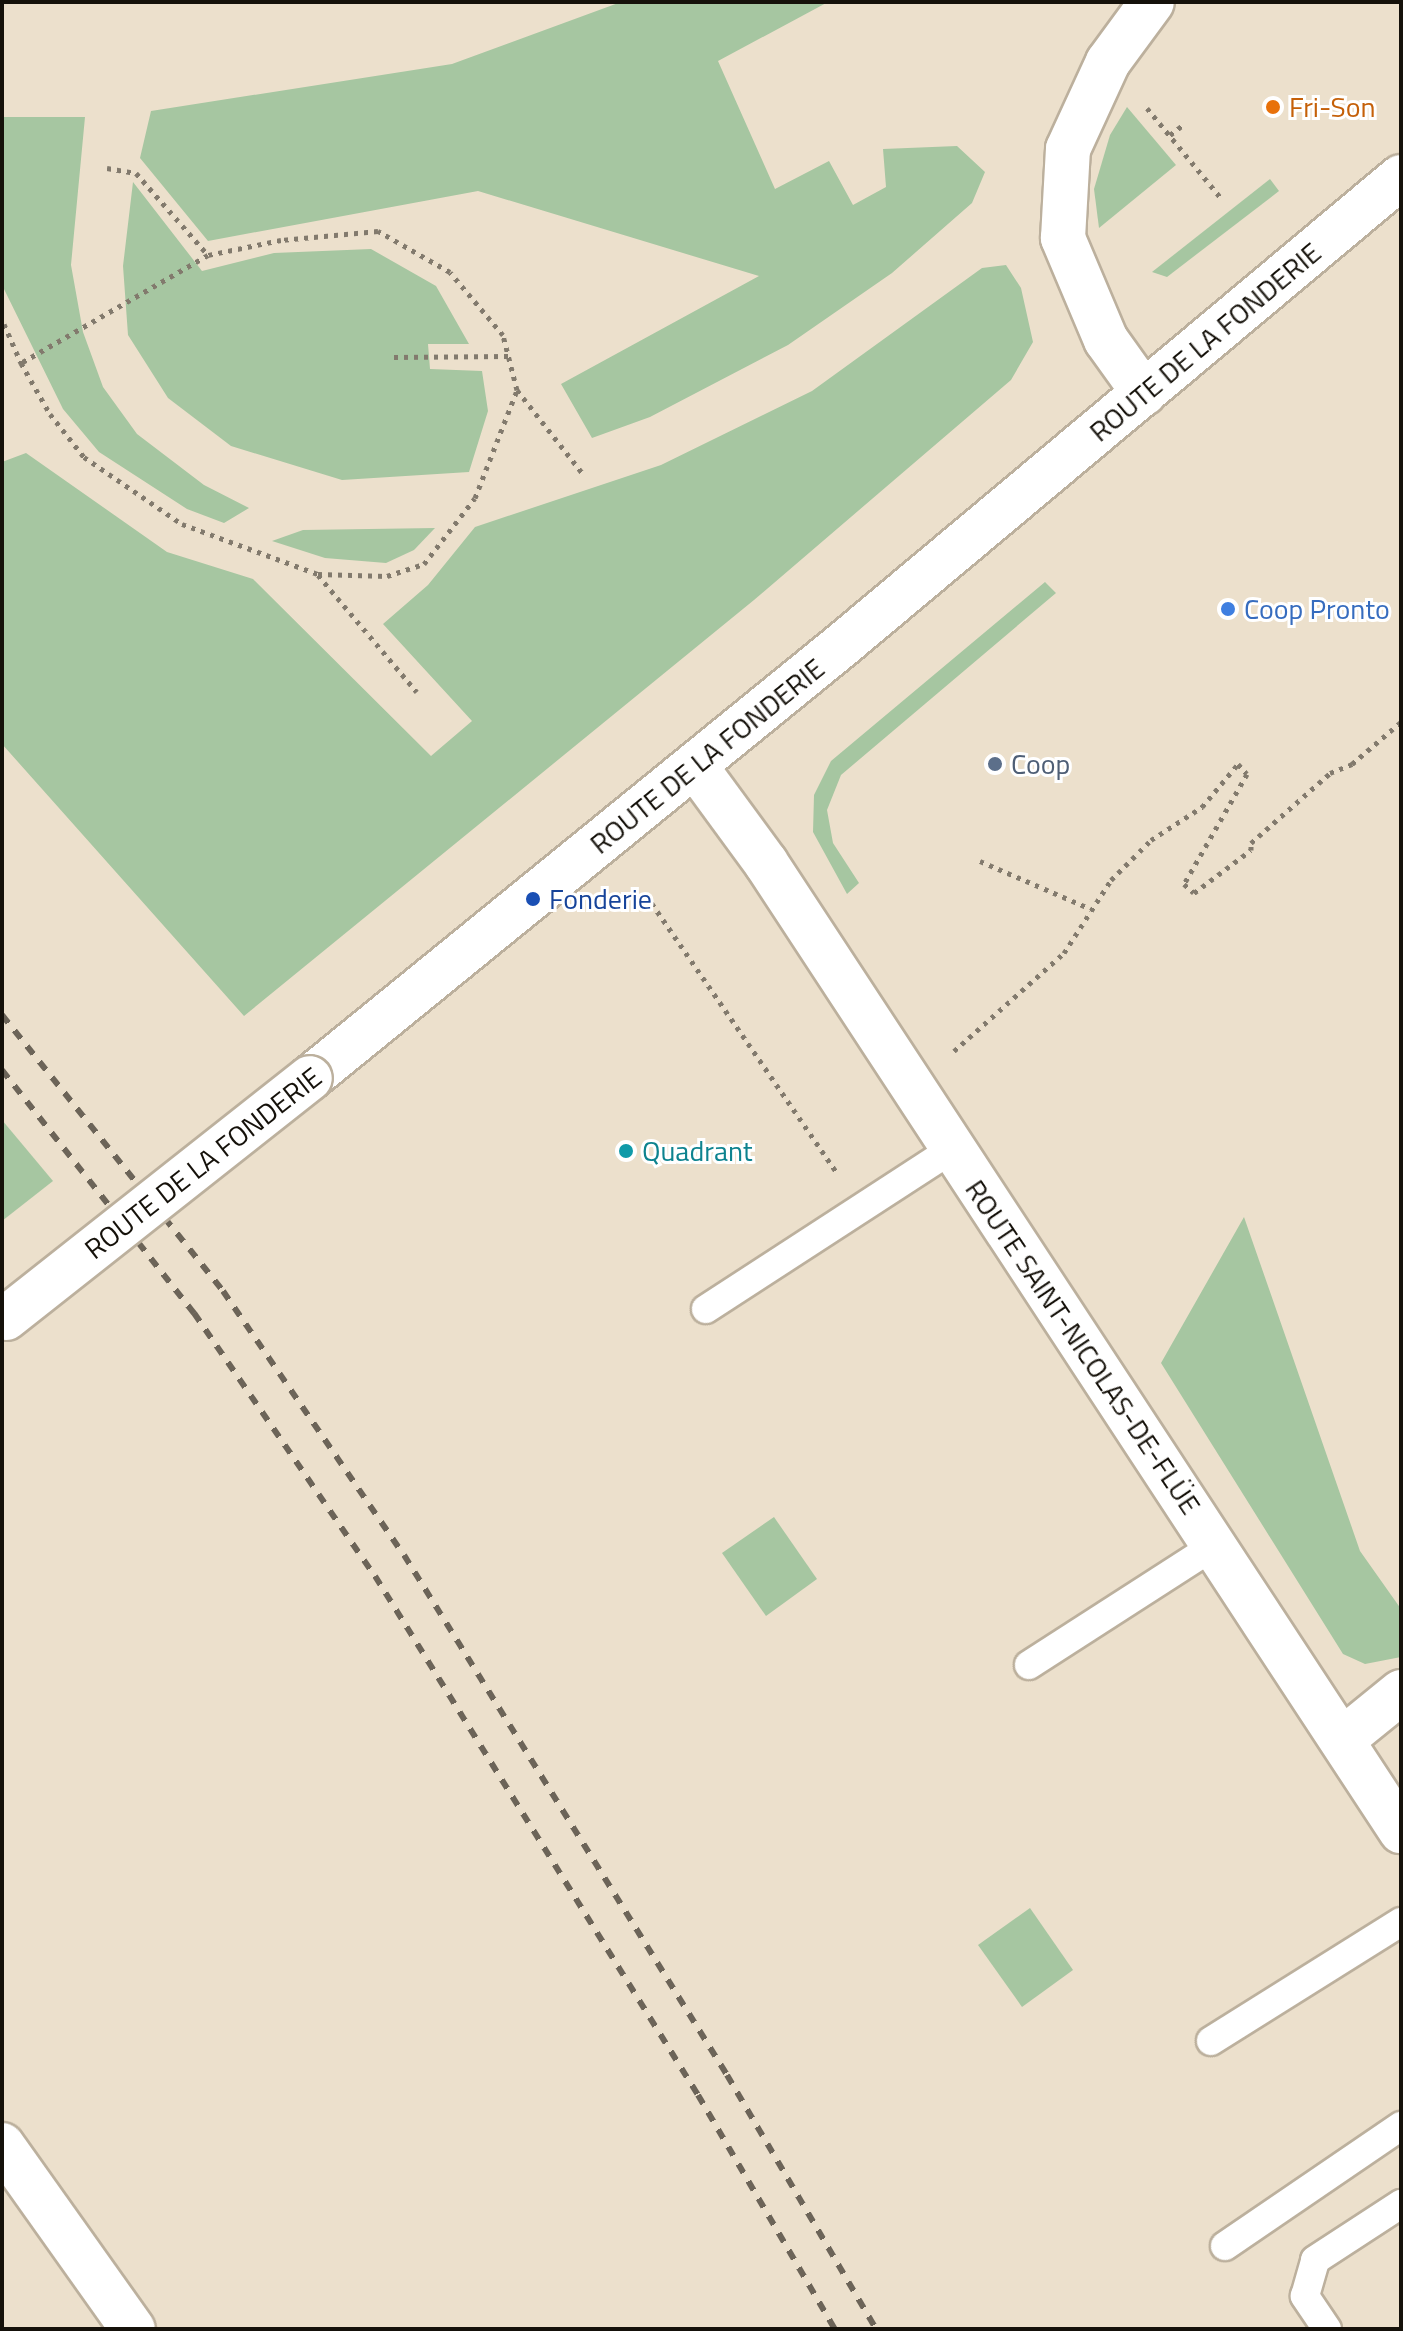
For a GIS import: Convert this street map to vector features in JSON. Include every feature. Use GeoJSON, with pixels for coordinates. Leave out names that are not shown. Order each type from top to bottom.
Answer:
{"type":"FeatureCollection","features":[{"type":"Feature","properties":{"kind":"street"},"geometry":{"type":"LineString","coordinates":[[1144,393],[1106,340],[1063,238],[1068,149],[1108,62],[1152,2]]}},
{"type":"Feature","properties":{"kind":"street","name":"ROUTE DE LA FONDERIE"},"geometry":{"type":"LineString","coordinates":[[4,1320],[310,1078],[695,766],[1401,177]]}},
{"type":"Feature","properties":{"kind":"street","name":"ROUTE SAINT-NICOLAS-DE-FLÜE"},"geometry":{"type":"LineString","coordinates":[[695,766],[766,863],[1401,1831]]}},
{"type":"Feature","properties":{"kind":"street"},"geometry":{"type":"LineString","coordinates":[[1342,1740],[1401,1692]]}},
{"type":"Feature","properties":{"kind":"street"},"geometry":{"type":"LineString","coordinates":[[2,2145],[133,2329]]}},
{"type":"Feature","properties":{"kind":"lane","name":"ROUTE SAINT-NICOLAS-DE-FLÜE"},"geometry":{"type":"LineString","coordinates":[[706,1309],[952,1149]]}},
{"type":"Feature","properties":{"kind":"lane","name":"ROUTE SAINT-NICOLAS-DE-FLÜE"},"geometry":{"type":"LineString","coordinates":[[1029,1665],[1215,1545]]}},
{"type":"Feature","properties":{"kind":"lane"},"geometry":{"type":"LineString","coordinates":[[1211,2041],[1401,1922]]}},
{"type":"Feature","properties":{"kind":"lane"},"geometry":{"type":"LineString","coordinates":[[1225,2246],[1401,2126]]}},
{"type":"Feature","properties":{"kind":"lane"},"geometry":{"type":"LineString","coordinates":[[1327,2329],[1305,2296],[1315,2260],[1401,2204]]}},
{"type":"Feature","properties":{"kind":"path"},"geometry":{"type":"LineString","coordinates":[[1170,135],[1184,124]]}},
{"type":"Feature","properties":{"kind":"path"},"geometry":{"type":"LineString","coordinates":[[1187,156],[1221,198]]}},
{"type":"Feature","properties":{"kind":"path"},"geometry":{"type":"LineString","coordinates":[[107,168],[136,173],[208,255]]}},
{"type":"Feature","properties":{"kind":"path"},"geometry":{"type":"LineString","coordinates":[[21,363],[208,255],[281,240],[378,231],[450,272],[503,335],[517,390],[583,474]]}},
{"type":"Feature","properties":{"kind":"path"},"geometry":{"type":"LineString","coordinates":[[4,324],[21,363],[50,414],[84,457],[182,524],[318,574],[387,576],[424,564],[475,498],[517,390]]}},
{"type":"Feature","properties":{"kind":"path"},"geometry":{"type":"LineString","coordinates":[[394,357],[508,356]]}},
{"type":"Feature","properties":{"kind":"path"},"geometry":{"type":"LineString","coordinates":[[318,574],[417,692]]}},
{"type":"Feature","properties":{"kind":"path"},"geometry":{"type":"LineString","coordinates":[[948,1057],[1064,953],[1111,880],[1151,840],[1202,807],[1238,764],[1247,774],[1184,884],[1194,893],[1251,850],[1251,843],[1330,773],[1352,764],[1401,722]]}},
{"type":"Feature","properties":{"kind":"path"},"geometry":{"type":"LineString","coordinates":[[980,861],[1091,909]]}},
{"type":"Feature","properties":{"kind":"path"},"geometry":{"type":"LineString","coordinates":[[646,895],[862,1209]]}},
{"type":"Feature","properties":{"kind":"green space"},"geometry":{"type":"Polygon","coordinates":[[[621,2],[828,2],[718,61],[775,189],[829,161],[853,205],[886,187],[883,149],[957,146],[985,172],[972,203],[892,273],[788,345],[650,417],[592,438],[561,384],[759,276],[478,191],[208,241],[140,158],[151,111],[452,64],[621,2]]]}},
{"type":"Feature","properties":{"kind":"green space"},"geometry":{"type":"Polygon","coordinates":[[[1127,107],[1176,165],[1099,228],[1094,189],[1110,135],[1127,107]]]}},
{"type":"Feature","properties":{"kind":"green space"},"geometry":{"type":"Polygon","coordinates":[[[2,117],[85,117],[71,265],[83,332],[103,387],[137,434],[204,485],[249,508],[224,523],[187,509],[99,452],[63,409],[2,285],[2,117]]]}},
{"type":"Feature","properties":{"kind":"green space"},"geometry":{"type":"Polygon","coordinates":[[[1270,179],[1279,191],[1167,277],[1152,272],[1270,179]]]}},
{"type":"Feature","properties":{"kind":"green space"},"geometry":{"type":"Polygon","coordinates":[[[133,182],[202,271],[274,253],[371,249],[436,286],[469,344],[428,344],[430,369],[482,371],[488,411],[469,472],[342,480],[231,446],[168,398],[128,335],[123,266],[133,182]]]}},
{"type":"Feature","properties":{"kind":"green space"},"geometry":{"type":"Polygon","coordinates":[[[1006,265],[1021,288],[1033,342],[1011,380],[754,600],[244,1016],[2,744],[2,462],[26,453],[167,552],[253,579],[431,756],[472,721],[383,624],[428,585],[475,527],[661,465],[812,391],[982,268],[1006,265]]]}},
{"type":"Feature","properties":{"kind":"green space"},"geometry":{"type":"Polygon","coordinates":[[[435,528],[414,550],[386,563],[325,558],[272,541],[303,530],[435,528]]]}},
{"type":"Feature","properties":{"kind":"green space"},"geometry":{"type":"Polygon","coordinates":[[[1045,582],[1056,593],[841,775],[827,810],[833,843],[859,883],[847,894],[813,832],[814,795],[831,761],[1045,582]]]}},
{"type":"Feature","properties":{"kind":"green space"},"geometry":{"type":"Polygon","coordinates":[[[2,1120],[53,1181],[2,1221],[2,1120]]]}},
{"type":"Feature","properties":{"kind":"green space"},"geometry":{"type":"Polygon","coordinates":[[[1244,1217],[1360,1551],[1401,1609],[1401,1657],[1365,1664],[1343,1654],[1161,1363],[1244,1217]]]}},
{"type":"Feature","properties":{"kind":"green space"},"geometry":{"type":"Polygon","coordinates":[[[774,1517],[817,1579],[766,1616],[722,1553],[774,1517]]]}},
{"type":"Feature","properties":{"kind":"green space"},"geometry":{"type":"Polygon","coordinates":[[[1030,1908],[1073,1970],[1022,2007],[978,1945],[1030,1908]]]}},
{"type":"Feature","properties":{"kind":"railway"},"geometry":{"type":"LineString","coordinates":[[2,1015],[223,1291],[404,1555],[727,2075],[876,2329]]}},
{"type":"Feature","properties":{"kind":"railway"},"geometry":{"type":"LineString","coordinates":[[2,1070],[194,1313],[375,1576],[698,2095],[835,2329]]}},
{"type":"Feature","properties":{"kind":"place","name":"Fri-Son"},"geometry":{"type":"Point","coordinates":[1273,107]}},
{"type":"Feature","properties":{"kind":"place","name":"Coop Pronto"},"geometry":{"type":"Point","coordinates":[1228,609]}},
{"type":"Feature","properties":{"kind":"place","name":"Coop"},"geometry":{"type":"Point","coordinates":[995,764]}},
{"type":"Feature","properties":{"kind":"place","name":"Fonderie"},"geometry":{"type":"Point","coordinates":[533,899]}},
{"type":"Feature","properties":{"kind":"place","name":"Quadrant"},"geometry":{"type":"Point","coordinates":[626,1151]}}]}
